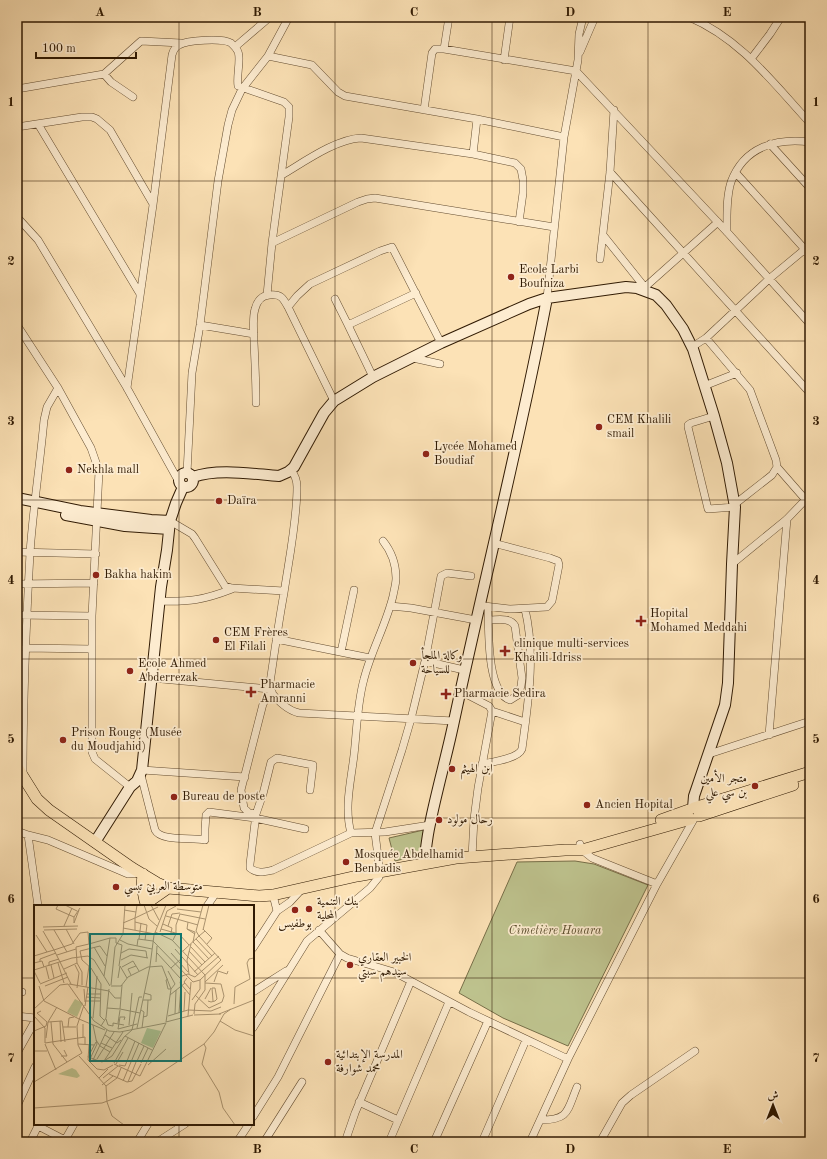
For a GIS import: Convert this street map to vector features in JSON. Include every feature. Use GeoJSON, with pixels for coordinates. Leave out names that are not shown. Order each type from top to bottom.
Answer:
{"type":"FeatureCollection","features":[{"type":"Feature","properties":{"kind":"main road"},"geometry":{"type":"LineString","coordinates":[[95,842],[130,787],[137,781],[141,772],[159,601],[170,525],[181,484],[188,487],[192,484],[190,475],[215,472],[279,476],[291,470],[307,446],[324,413],[334,401],[373,377],[441,343],[517,309],[547,298],[626,288],[646,289],[656,295],[666,305],[683,329],[692,347],[727,463],[735,506],[728,683],[725,705],[694,796],[693,813]]}},
{"type":"Feature","properties":{"kind":"main road"},"geometry":{"type":"LineString","coordinates":[[424,863],[430,825],[464,670],[476,620],[484,606],[493,543],[508,482],[547,298]]}},
{"type":"Feature","properties":{"kind":"main road"},"geometry":{"type":"LineString","coordinates":[[17,498],[35,506]]}},
{"type":"Feature","properties":{"kind":"main road"},"geometry":{"type":"LineString","coordinates":[[17,505],[35,506],[96,517],[125,526],[170,525]]}},
{"type":"Feature","properties":{"kind":"main road"},"geometry":{"type":"LineString","coordinates":[[20,772],[43,805],[147,877],[168,888],[259,896],[273,895],[424,863],[472,857],[565,850],[581,847],[661,820],[693,813],[810,779]]}},
{"type":"Feature","properties":{"kind":"main road"},"geometry":{"type":"LineString","coordinates":[[693,813],[810,772]]}},
{"type":"Feature","properties":{"kind":"main road"},"geometry":{"type":"LineString","coordinates":[[147,877],[142,886],[145,903],[168,888]]}},
{"type":"Feature","properties":{"kind":"street"},"geometry":{"type":"LineString","coordinates":[[235,47],[270,17]]}},
{"type":"Feature","properties":{"kind":"street"},"geometry":{"type":"LineString","coordinates":[[190,475],[192,373],[200,325],[218,181],[228,124],[232,110],[242,89],[268,56],[289,17]]}},
{"type":"Feature","properties":{"kind":"street"},"geometry":{"type":"LineString","coordinates":[[444,49],[449,17]]}},
{"type":"Feature","properties":{"kind":"street"},"geometry":{"type":"LineString","coordinates":[[504,60],[510,17]]}},
{"type":"Feature","properties":{"kind":"street"},"geometry":{"type":"LineString","coordinates":[[547,298],[564,137],[576,71],[579,34],[583,17]]}},
{"type":"Feature","properties":{"kind":"street"},"geometry":{"type":"LineString","coordinates":[[578,56],[595,17]]}},
{"type":"Feature","properties":{"kind":"street"},"geometry":{"type":"LineString","coordinates":[[689,17],[720,33],[751,59],[810,123]]}},
{"type":"Feature","properties":{"kind":"street"},"geometry":{"type":"LineString","coordinates":[[751,59],[781,17]]}},
{"type":"Feature","properties":{"kind":"street"},"geometry":{"type":"LineString","coordinates":[[17,89],[104,74],[139,42],[146,40],[184,43],[217,40],[231,43],[240,55],[236,79],[238,86],[242,89],[284,102],[289,107],[267,295]]}},
{"type":"Feature","properties":{"kind":"street"},"geometry":{"type":"LineString","coordinates":[[126,388],[153,205],[172,55],[177,45],[184,43]]}},
{"type":"Feature","properties":{"kind":"street"},"geometry":{"type":"LineString","coordinates":[[424,110],[434,49],[444,49],[576,71],[718,222],[810,324]]}},
{"type":"Feature","properties":{"kind":"street"},"geometry":{"type":"LineString","coordinates":[[268,56],[312,65],[338,92],[345,96],[477,119],[564,137]]}},
{"type":"Feature","properties":{"kind":"street"},"geometry":{"type":"LineString","coordinates":[[104,74],[111,82],[133,97]]}},
{"type":"Feature","properties":{"kind":"street"},"geometry":{"type":"LineString","coordinates":[[600,259],[610,172],[614,110]]}},
{"type":"Feature","properties":{"kind":"street"},"geometry":{"type":"LineString","coordinates":[[17,127],[82,117],[92,117],[102,122],[110,130],[153,205]]}},
{"type":"Feature","properties":{"kind":"street"},"geometry":{"type":"LineString","coordinates":[[473,154],[477,119]]}},
{"type":"Feature","properties":{"kind":"street"},"geometry":{"type":"LineString","coordinates":[[38,124],[140,294]]}},
{"type":"Feature","properties":{"kind":"street"},"geometry":{"type":"LineString","coordinates":[[282,174],[337,144],[354,138],[473,154],[515,163],[521,169],[523,194],[519,222]]}},
{"type":"Feature","properties":{"kind":"street"},"geometry":{"type":"LineString","coordinates":[[726,232],[728,199],[731,183],[736,172],[746,158],[755,151],[770,144],[798,141],[810,142]]}},
{"type":"Feature","properties":{"kind":"street"},"geometry":{"type":"LineString","coordinates":[[770,144],[810,188]]}},
{"type":"Feature","properties":{"kind":"street"},"geometry":{"type":"LineString","coordinates":[[610,172],[810,394]]}},
{"type":"Feature","properties":{"kind":"street"},"geometry":{"type":"LineString","coordinates":[[692,347],[706,338],[769,279],[808,250],[736,172]]}},
{"type":"Feature","properties":{"kind":"street"},"geometry":{"type":"LineString","coordinates":[[272,243],[358,202],[375,198],[554,228]]}},
{"type":"Feature","properties":{"kind":"street"},"geometry":{"type":"LineString","coordinates":[[17,217],[38,240],[181,484]]}},
{"type":"Feature","properties":{"kind":"street"},"geometry":{"type":"LineString","coordinates":[[603,235],[646,289],[718,222]]}},
{"type":"Feature","properties":{"kind":"street"},"geometry":{"type":"LineString","coordinates":[[288,306],[310,284],[388,247],[392,247],[441,343]]}},
{"type":"Feature","properties":{"kind":"street"},"geometry":{"type":"LineString","coordinates":[[348,325],[416,293]]}},
{"type":"Feature","properties":{"kind":"street"},"geometry":{"type":"LineString","coordinates":[[256,404],[254,334],[255,310],[258,302],[267,295],[277,294],[281,296],[288,306],[334,401]]}},
{"type":"Feature","properties":{"kind":"street"},"geometry":{"type":"LineString","coordinates":[[335,299],[373,377]]}},
{"type":"Feature","properties":{"kind":"street"},"geometry":{"type":"LineString","coordinates":[[17,325],[58,388],[95,457],[99,470],[92,616],[92,752],[95,759],[130,787]]}},
{"type":"Feature","properties":{"kind":"street"},"geometry":{"type":"LineString","coordinates":[[200,325],[254,334]]}},
{"type":"Feature","properties":{"kind":"street"},"geometry":{"type":"LineString","coordinates":[[706,338],[750,390],[755,400],[776,460],[777,467],[808,497],[786,518],[732,564]]}},
{"type":"Feature","properties":{"kind":"street"},"geometry":{"type":"LineString","coordinates":[[413,358],[440,364]]}},
{"type":"Feature","properties":{"kind":"street"},"geometry":{"type":"LineString","coordinates":[[704,386],[736,373]]}},
{"type":"Feature","properties":{"kind":"street"},"geometry":{"type":"LineString","coordinates":[[20,772],[30,553],[44,420],[47,407],[58,388]]}},
{"type":"Feature","properties":{"kind":"street"},"geometry":{"type":"LineString","coordinates":[[714,416],[688,425],[708,509],[735,506],[772,475],[777,467]]}},
{"type":"Feature","properties":{"kind":"street"},"geometry":{"type":"LineString","coordinates":[[291,470],[295,476],[297,485],[296,501],[270,691],[263,704],[242,790],[244,808],[248,813],[305,829]]}},
{"type":"Feature","properties":{"kind":"street"},"geometry":{"type":"LineString","coordinates":[[769,735],[786,518]]}},
{"type":"Feature","properties":{"kind":"street"},"geometry":{"type":"LineString","coordinates":[[170,525],[183,528],[196,538],[223,584],[227,587],[284,591]]}},
{"type":"Feature","properties":{"kind":"street"},"geometry":{"type":"LineString","coordinates":[[351,833],[347,816],[359,698],[370,658],[390,606],[396,576],[390,552],[384,541]]}},
{"type":"Feature","properties":{"kind":"street"},"geometry":{"type":"LineString","coordinates":[[489,620],[508,620],[515,626],[522,678],[518,695],[510,700],[505,698],[497,688],[490,650],[489,620],[484,606],[525,609],[547,607],[551,604],[559,563],[550,558],[493,543]]}},
{"type":"Feature","properties":{"kind":"street"},"geometry":{"type":"LineString","coordinates":[[17,552],[96,554]]}},
{"type":"Feature","properties":{"kind":"street"},"geometry":{"type":"LineString","coordinates":[[254,1026],[307,941],[370,888],[379,877],[380,872],[375,832],[411,719],[425,661],[441,576],[447,573],[471,576]]}},
{"type":"Feature","properties":{"kind":"street"},"geometry":{"type":"LineString","coordinates":[[17,584],[94,583]]}},
{"type":"Feature","properties":{"kind":"street"},"geometry":{"type":"LineString","coordinates":[[159,601],[196,600],[208,598],[232,588]]}},
{"type":"Feature","properties":{"kind":"street"},"geometry":{"type":"LineString","coordinates":[[341,652],[354,590]]}},
{"type":"Feature","properties":{"kind":"street"},"geometry":{"type":"LineString","coordinates":[[390,606],[476,620]]}},
{"type":"Feature","properties":{"kind":"street"},"geometry":{"type":"LineString","coordinates":[[482,764],[512,757],[519,754],[522,749],[530,680],[531,653],[525,609]]}},
{"type":"Feature","properties":{"kind":"street"},"geometry":{"type":"LineString","coordinates":[[17,615],[92,616]]}},
{"type":"Feature","properties":{"kind":"street"},"geometry":{"type":"LineString","coordinates":[[276,639],[370,658]]}},
{"type":"Feature","properties":{"kind":"street"},"geometry":{"type":"LineString","coordinates":[[25,648],[92,649]]}},
{"type":"Feature","properties":{"kind":"street"},"geometry":{"type":"LineString","coordinates":[[425,661],[464,670]]}},
{"type":"Feature","properties":{"kind":"street"},"geometry":{"type":"LineString","coordinates":[[151,678],[270,691],[288,709],[314,714],[454,721]]}},
{"type":"Feature","properties":{"kind":"street"},"geometry":{"type":"LineString","coordinates":[[460,691],[489,706],[492,711],[525,722]]}},
{"type":"Feature","properties":{"kind":"street"},"geometry":{"type":"LineString","coordinates":[[472,857],[474,819],[492,711]]}},
{"type":"Feature","properties":{"kind":"street"},"geometry":{"type":"LineString","coordinates":[[708,754],[810,721]]}},
{"type":"Feature","properties":{"kind":"street"},"geometry":{"type":"LineString","coordinates":[[310,790],[313,765],[281,759],[272,762],[256,816],[250,868],[259,872],[273,870],[351,833],[393,831],[430,825]]}},
{"type":"Feature","properties":{"kind":"street"},"geometry":{"type":"LineString","coordinates":[[245,777],[141,772],[157,834],[171,837],[205,840],[206,815],[209,812],[256,816]]}},
{"type":"Feature","properties":{"kind":"street"},"geometry":{"type":"LineString","coordinates":[[530,1142],[568,1059],[693,813]]}},
{"type":"Feature","properties":{"kind":"street"},"geometry":{"type":"LineString","coordinates":[[17,831],[48,840],[128,874],[147,877],[145,903]]}},
{"type":"Feature","properties":{"kind":"street"},"geometry":{"type":"LineString","coordinates":[[28,835],[38,905]]}},
{"type":"Feature","properties":{"kind":"street"},"geometry":{"type":"LineString","coordinates":[[581,847],[592,858],[657,884]]}},
{"type":"Feature","properties":{"kind":"street"},"geometry":{"type":"LineString","coordinates":[[254,946],[277,911],[290,902],[302,889]]}},
{"type":"Feature","properties":{"kind":"street"},"geometry":{"type":"LineString","coordinates":[[208,905],[216,893]]}},
{"type":"Feature","properties":{"kind":"street"},"geometry":{"type":"LineString","coordinates":[[273,895],[277,911]]}},
{"type":"Feature","properties":{"kind":"street"},"geometry":{"type":"LineString","coordinates":[[319,930],[340,954],[354,961],[394,972],[449,1002],[568,1059]]}},
{"type":"Feature","properties":{"kind":"street"},"geometry":{"type":"LineString","coordinates":[[254,1115],[278,1077],[340,954]]}},
{"type":"Feature","properties":{"kind":"street"},"geometry":{"type":"LineString","coordinates":[[254,991],[288,970]]}},
{"type":"Feature","properties":{"kind":"street"},"geometry":{"type":"LineString","coordinates":[[345,1142],[359,1102],[411,981]]}},
{"type":"Feature","properties":{"kind":"street"},"geometry":{"type":"LineString","coordinates":[[388,1142],[449,1002]]}},
{"type":"Feature","properties":{"kind":"street"},"geometry":{"type":"LineString","coordinates":[[17,1016],[34,1018]]}},
{"type":"Feature","properties":{"kind":"street"},"geometry":{"type":"LineString","coordinates":[[434,1142],[488,1021]]}},
{"type":"Feature","properties":{"kind":"street"},"geometry":{"type":"LineString","coordinates":[[17,1053],[34,1023]]}},
{"type":"Feature","properties":{"kind":"street"},"geometry":{"type":"LineString","coordinates":[[482,1142],[526,1040]]}},
{"type":"Feature","properties":{"kind":"street"},"geometry":{"type":"LineString","coordinates":[[600,1142],[622,1103],[631,1095],[695,1051]]}},
{"type":"Feature","properties":{"kind":"street"},"geometry":{"type":"LineString","coordinates":[[17,1106],[34,1069]]}},
{"type":"Feature","properties":{"kind":"street"},"geometry":{"type":"LineString","coordinates":[[264,1142],[302,1082]]}},
{"type":"Feature","properties":{"kind":"street"},"geometry":{"type":"LineString","coordinates":[[541,1120],[552,1120],[563,1116],[567,1112],[577,1087]]}},
{"type":"Feature","properties":{"kind":"street"},"geometry":{"type":"LineString","coordinates":[[359,1102],[398,1120]]}},
{"type":"Feature","properties":{"kind":"street"},"geometry":{"type":"LineString","coordinates":[[30,1142],[39,1125],[67,1141],[74,1125]]}},
{"type":"Feature","properties":{"kind":"street"},"geometry":{"type":"LineString","coordinates":[[137,1142],[147,1125]]}},
{"type":"Feature","properties":{"kind":"street"},"geometry":{"type":"LineString","coordinates":[[157,1142],[183,1125]]}},
{"type":"Feature","properties":{"kind":"street"},"geometry":{"type":"LineString","coordinates":[[237,1142],[247,1125]]}},
{"type":"Feature","properties":{"kind":"green space"},"geometry":{"type":"Polygon","coordinates":[[[428,829],[424,854],[395,861],[389,838],[428,829]]]}},
{"type":"Feature","properties":{"kind":"green space","name":"Cimetière Houara"},"geometry":{"type":"Polygon","coordinates":[[[575,861],[594,864],[648,885],[568,1046],[503,1018],[459,993],[517,862],[575,861]]]}},
{"type":"Feature","properties":{"kind":"place","name":"Ecole Larbi Boufniza"},"geometry":{"type":"Point","coordinates":[511,277]}},
{"type":"Feature","properties":{"kind":"place","name":"CEM Khalili smail"},"geometry":{"type":"Point","coordinates":[599,427]}},
{"type":"Feature","properties":{"kind":"place","name":"Lycée Mohamed Boudiaf"},"geometry":{"type":"Point","coordinates":[426,454]}},
{"type":"Feature","properties":{"kind":"place","name":"Nekhla mall"},"geometry":{"type":"Point","coordinates":[69,470]}},
{"type":"Feature","properties":{"kind":"place","name":"Daïra"},"geometry":{"type":"Point","coordinates":[219,501]}},
{"type":"Feature","properties":{"kind":"place","name":"Bakha hakim"},"geometry":{"type":"Point","coordinates":[96,575]}},
{"type":"Feature","properties":{"kind":"place","name":"Hopital Mohamed Meddahi"},"geometry":{"type":"Point","coordinates":[641,621]}},
{"type":"Feature","properties":{"kind":"place","name":"CEM Frères El Filali"},"geometry":{"type":"Point","coordinates":[216,640]}},
{"type":"Feature","properties":{"kind":"place","name":"clinique multi-services Khalili Idriss"},"geometry":{"type":"Point","coordinates":[505,651]}},
{"type":"Feature","properties":{"kind":"place","name":"وكالة الملجأ للسياحة"},"geometry":{"type":"Point","coordinates":[413,663]}},
{"type":"Feature","properties":{"kind":"place","name":"Ecole Ahmed Abderrezak"},"geometry":{"type":"Point","coordinates":[130,671]}},
{"type":"Feature","properties":{"kind":"place","name":"Pharmacie Amranni"},"geometry":{"type":"Point","coordinates":[251,692]}},
{"type":"Feature","properties":{"kind":"place","name":"Pharmacie Sedira"},"geometry":{"type":"Point","coordinates":[446,694]}},
{"type":"Feature","properties":{"kind":"place","name":"Prison Rouge (Musée du Moudjahid)"},"geometry":{"type":"Point","coordinates":[63,740]}},
{"type":"Feature","properties":{"kind":"place","name":"ابن الهيثم"},"geometry":{"type":"Point","coordinates":[452,769]}},
{"type":"Feature","properties":{"kind":"place","name":"متجر الأمين بن سي علي"},"geometry":{"type":"Point","coordinates":[755,786]}},
{"type":"Feature","properties":{"kind":"place","name":"Bureau de poste"},"geometry":{"type":"Point","coordinates":[174,797]}},
{"type":"Feature","properties":{"kind":"place","name":"Ancien Hopital"},"geometry":{"type":"Point","coordinates":[587,805]}},
{"type":"Feature","properties":{"kind":"place","name":"رحال مولود"},"geometry":{"type":"Point","coordinates":[439,820]}},
{"type":"Feature","properties":{"kind":"place","name":"Mosquée Abdelhamid Benbadis"},"geometry":{"type":"Point","coordinates":[346,862]}},
{"type":"Feature","properties":{"kind":"place","name":"متوسطة العربي تبسي"},"geometry":{"type":"Point","coordinates":[116,887]}},
{"type":"Feature","properties":{"kind":"place","name":"بنك التنمية المحلية"},"geometry":{"type":"Point","coordinates":[309,909]}},
{"type":"Feature","properties":{"kind":"place","name":"بوطفيس"},"geometry":{"type":"Point","coordinates":[295,910]}},
{"type":"Feature","properties":{"kind":"place","name":"الخبير العقاري سيدهم سبتي"},"geometry":{"type":"Point","coordinates":[350,965]}},
{"type":"Feature","properties":{"kind":"place","name":"المدرسة الإبتدائية محمد شوارفة"},"geometry":{"type":"Point","coordinates":[328,1062]}}]}
